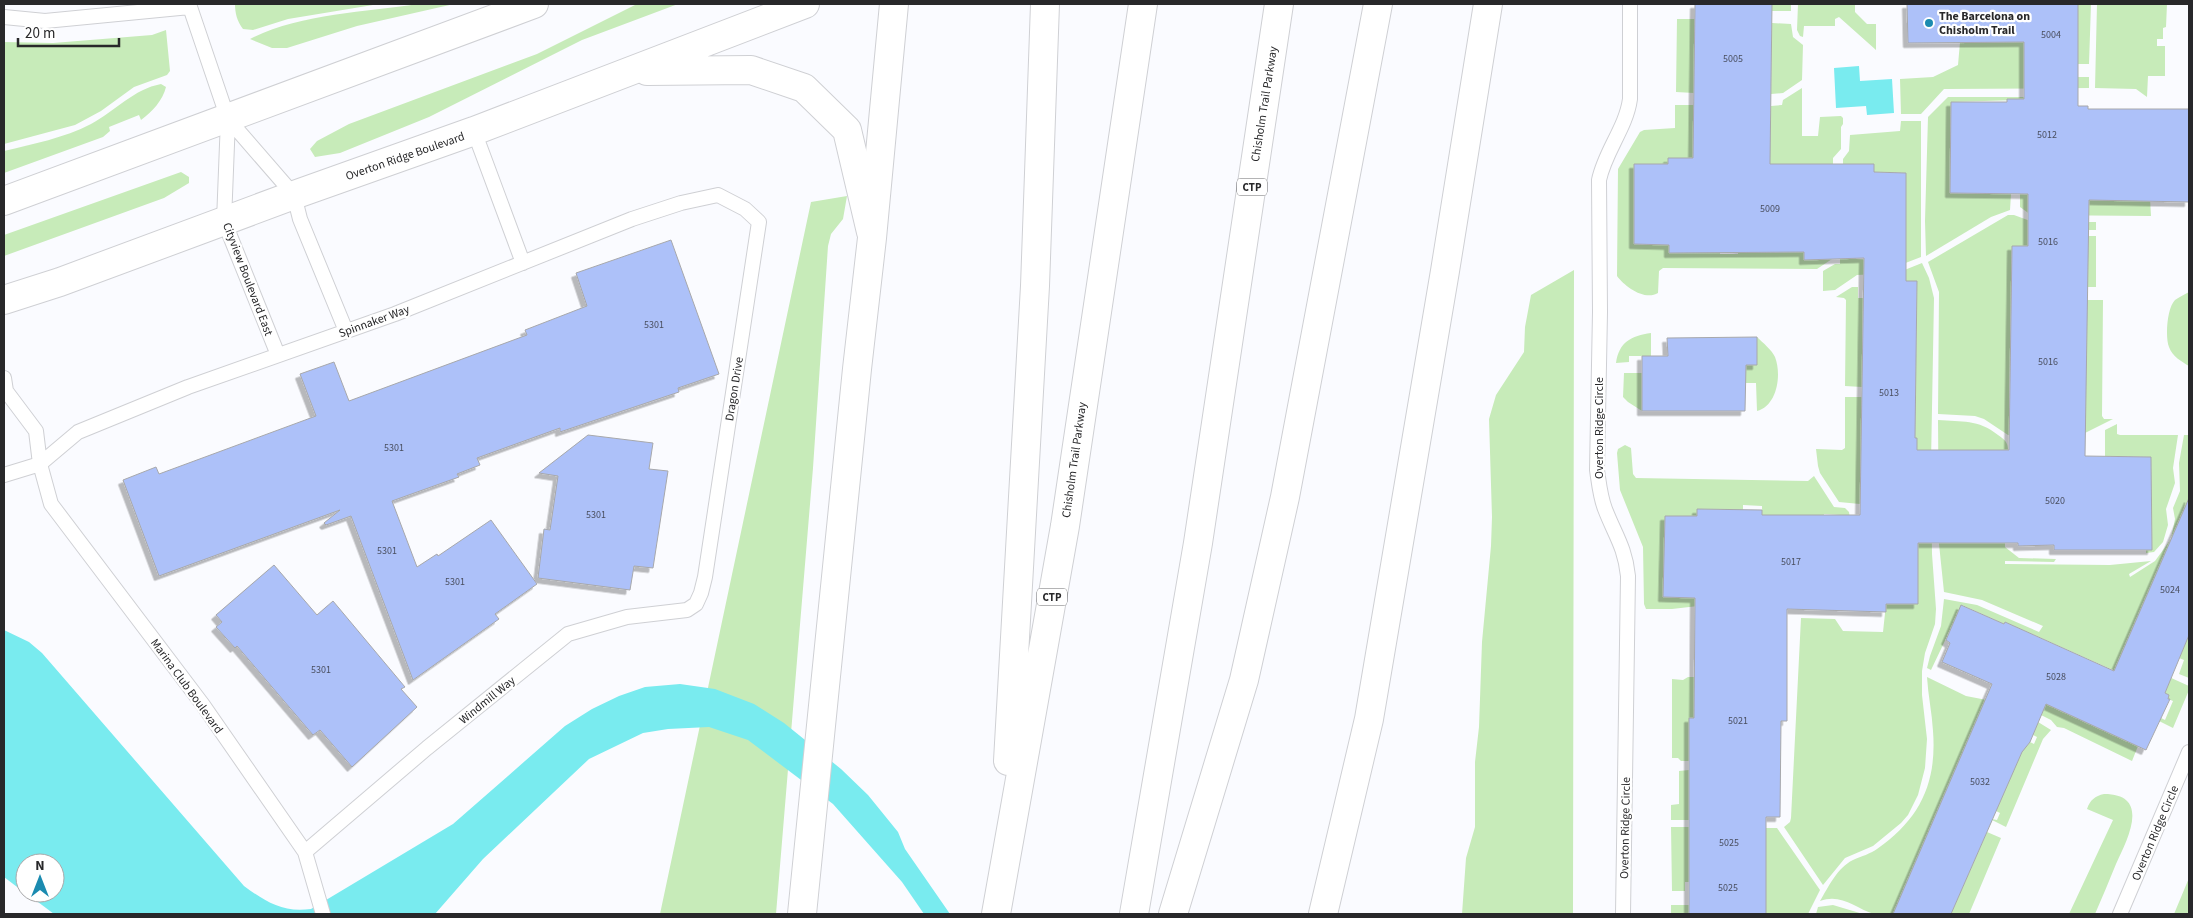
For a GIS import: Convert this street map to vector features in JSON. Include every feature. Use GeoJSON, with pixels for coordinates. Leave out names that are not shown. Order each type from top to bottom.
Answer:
{"type":"FeatureCollection","features":[{"type":"Feature","properties":{"kind":"main road"},"geometry":{"type":"LineString","coordinates":[[4,201],[534,4]]}},
{"type":"Feature","properties":{"kind":"main road","name":"Overton Ridge Boulevard"},"geometry":{"type":"LineString","coordinates":[[4,300],[60,282],[294,195],[474,131],[804,4]]}},
{"type":"Feature","properties":{"kind":"main road"},"geometry":{"type":"LineString","coordinates":[[802,914],[872,238],[894,4]]}},
{"type":"Feature","properties":{"kind":"main road"},"geometry":{"type":"LineString","coordinates":[[999,902],[1035,286],[1045,4]]}},
{"type":"Feature","properties":{"kind":"main road","name":"Chisholm Trail Parkway"},"geometry":{"type":"LineString","coordinates":[[1134,914],[1172,701],[1279,4]]}},
{"type":"Feature","properties":{"kind":"main road"},"geometry":{"type":"LineString","coordinates":[[1173,914],[1244,680],[1285,497],[1378,4]]}},
{"type":"Feature","properties":{"kind":"main road"},"geometry":{"type":"LineString","coordinates":[[1323,914],[1369,719],[1488,4]]}},
{"type":"Feature","properties":{"kind":"main road","name":"Chisholm Trail Parkway"},"geometry":{"type":"LineString","coordinates":[[999,902],[1065,526],[1142,9]]}},
{"type":"Feature","properties":{"kind":"main road"},"geometry":{"type":"LineString","coordinates":[[631,71],[751,70],[804,88],[847,130],[872,238]]}},
{"type":"Feature","properties":{"kind":"lane","name":"Overton Ridge Circle"},"geometry":{"type":"LineString","coordinates":[[1623,914],[1628,576],[1626,558],[1620,540],[1605,509],[1599,490],[1597,470],[1600,312],[1599,180],[1602,166],[1625,120],[1630,104],[1630,4]]}},
{"type":"Feature","properties":{"kind":"lane"},"geometry":{"type":"LineString","coordinates":[[4,17],[45,21],[195,6],[228,118],[294,195],[300,218],[346,331]]}},
{"type":"Feature","properties":{"kind":"lane","name":"Cityview Boulevard East"},"geometry":{"type":"LineString","coordinates":[[228,118],[224,221],[278,356]]}},
{"type":"Feature","properties":{"kind":"lane"},"geometry":{"type":"LineString","coordinates":[[474,131],[523,263]]}},
{"type":"Feature","properties":{"kind":"lane","name":"Spinnaker Way"},"geometry":{"type":"LineString","coordinates":[[40,464],[78,432],[188,387],[346,331],[523,263],[632,218],[681,203],[718,195]]}},
{"type":"Feature","properties":{"kind":"lane","name":"Dragon Drive"},"geometry":{"type":"LineString","coordinates":[[696,604],[701,594],[705,577],[759,222],[745,209],[718,195]]}},
{"type":"Feature","properties":{"kind":"lane","name":"Marina Club Boulevard"},"geometry":{"type":"LineString","coordinates":[[4,378],[6,391],[36,431],[40,464],[51,504],[203,705],[305,852],[324,914]]}},
{"type":"Feature","properties":{"kind":"lane"},"geometry":{"type":"LineString","coordinates":[[4,475],[40,464]]}},
{"type":"Feature","properties":{"kind":"lane","name":"Windmill Way"},"geometry":{"type":"LineString","coordinates":[[305,852],[427,748],[568,634],[627,617],[687,610],[696,604]]}},
{"type":"Feature","properties":{"kind":"lane","name":"Overton Ridge Circle"},"geometry":{"type":"LineString","coordinates":[[2120,914],[2189,752]]}},
{"type":"Feature","properties":{"kind":"green space"},"geometry":{"type":"Polygon","coordinates":[[[235,4],[379,4],[288,19],[253,30],[243,29],[235,11],[235,4]]]}},
{"type":"Feature","properties":{"kind":"green space"},"geometry":{"type":"Polygon","coordinates":[[[418,4],[454,4],[357,26],[287,48],[272,48],[250,39],[289,24],[310,19],[418,4]]]}},
{"type":"Feature","properties":{"kind":"green space"},"geometry":{"type":"Polygon","coordinates":[[[637,4],[678,4],[582,40],[429,117],[340,153],[315,157],[310,149],[317,141],[349,124],[537,54],[637,4]]]}},
{"type":"Feature","properties":{"kind":"green space"},"geometry":{"type":"Polygon","coordinates":[[[1772,4],[1791,4],[1791,11],[1772,11],[1772,4]]]}},
{"type":"Feature","properties":{"kind":"green space"},"geometry":{"type":"Polygon","coordinates":[[[1798,4],[1855,4],[1855,12],[1867,24],[1876,24],[1876,50],[1839,17],[1835,19],[1835,26],[1804,26],[1803,37],[1800,36],[1797,30],[1798,4]]]}},
{"type":"Feature","properties":{"kind":"green space"},"geometry":{"type":"Polygon","coordinates":[[[2000,4],[2024,4],[2024,71],[2063,77],[2089,77],[2089,88],[1944,89],[1921,114],[1901,114],[1900,79],[1933,77],[1958,65],[1960,42],[2000,21],[2000,4]]]}},
{"type":"Feature","properties":{"kind":"green space"},"geometry":{"type":"Polygon","coordinates":[[[2078,4],[2091,4],[2089,64],[2078,64],[2078,4]]]}},
{"type":"Feature","properties":{"kind":"green space"},"geometry":{"type":"Polygon","coordinates":[[[2097,4],[2167,4],[2166,27],[2163,28],[2163,39],[2157,39],[2157,46],[2165,46],[2165,76],[2148,76],[2147,97],[2136,89],[2095,88],[2097,4]]]}},
{"type":"Feature","properties":{"kind":"green space"},"geometry":{"type":"Polygon","coordinates":[[[1677,19],[1695,19],[1694,93],[1676,92],[1677,19]]]}},
{"type":"Feature","properties":{"kind":"green space"},"geometry":{"type":"Polygon","coordinates":[[[1772,23],[1791,24],[1793,37],[1803,45],[1802,80],[1783,93],[1771,94],[1772,23]]]}},
{"type":"Feature","properties":{"kind":"green space"},"geometry":{"type":"Polygon","coordinates":[[[166,30],[170,71],[167,75],[134,87],[101,111],[75,125],[4,144],[4,42],[53,43],[152,35],[166,30]]]}},
{"type":"Feature","properties":{"kind":"green space"},"geometry":{"type":"Polygon","coordinates":[[[161,84],[166,87],[160,101],[141,120],[139,115],[109,127],[110,131],[103,137],[4,173],[4,151],[48,140],[81,129],[100,119],[142,91],[161,84]]]}},
{"type":"Feature","properties":{"kind":"green space"},"geometry":{"type":"Polygon","coordinates":[[[1802,88],[1802,136],[1818,136],[1820,117],[1841,116],[1843,118],[1841,149],[1833,158],[1833,166],[1810,169],[1810,164],[1805,164],[1804,172],[1668,158],[1668,164],[1634,164],[1634,244],[1669,245],[1670,253],[1720,245],[1720,254],[1738,254],[1738,245],[1770,252],[1804,252],[1804,260],[1832,259],[1817,269],[1663,268],[1659,271],[1658,293],[1653,295],[1641,294],[1625,284],[1617,276],[1618,169],[1640,132],[1644,130],[1675,128],[1675,105],[1694,105],[1770,146],[1771,106],[1782,105],[1783,100],[1802,88]]]}},
{"type":"Feature","properties":{"kind":"green space"},"geometry":{"type":"Polygon","coordinates":[[[1948,97],[2046,97],[2048,99],[1951,102],[1950,193],[2011,194],[2010,210],[1991,217],[1926,256],[1925,221],[1928,117],[1948,97]]]}},
{"type":"Feature","properties":{"kind":"green space"},"geometry":{"type":"Polygon","coordinates":[[[1901,121],[1921,121],[1921,257],[1877,274],[1857,275],[1835,290],[1823,291],[1823,271],[1835,264],[1840,264],[1840,259],[1846,259],[1846,254],[1855,255],[1856,259],[1873,260],[1873,252],[1906,252],[1906,173],[1874,172],[1843,166],[1843,159],[1849,151],[1850,135],[1900,131],[1901,121]]]}},
{"type":"Feature","properties":{"kind":"green space"},"geometry":{"type":"Polygon","coordinates":[[[181,172],[189,177],[189,183],[164,198],[4,256],[4,235],[181,172]]]}},
{"type":"Feature","properties":{"kind":"green space"},"geometry":{"type":"Polygon","coordinates":[[[2020,194],[2087,200],[2150,198],[2151,216],[2031,215],[2020,207],[2020,194]]]}},
{"type":"Feature","properties":{"kind":"green space"},"geometry":{"type":"Polygon","coordinates":[[[847,196],[843,219],[831,234],[828,246],[813,468],[776,914],[660,914],[811,202],[847,196]]]}},
{"type":"Feature","properties":{"kind":"green space"},"geometry":{"type":"Polygon","coordinates":[[[2008,215],[2014,215],[2033,222],[2096,222],[2096,230],[2068,230],[2028,246],[2012,246],[2009,423],[2085,424],[2087,300],[2103,300],[2102,416],[2104,419],[2113,419],[2081,435],[2008,435],[1984,419],[1975,416],[1938,414],[1939,292],[1928,262],[2008,215]]]}},
{"type":"Feature","properties":{"kind":"green space"},"geometry":{"type":"Polygon","coordinates":[[[2068,236],[2096,236],[2096,287],[2087,287],[2068,236]]]}},
{"type":"Feature","properties":{"kind":"green space"},"geometry":{"type":"Polygon","coordinates":[[[1922,263],[1929,278],[1934,298],[1931,463],[1932,554],[1936,609],[1935,624],[1925,653],[1922,671],[1922,695],[1927,739],[1925,768],[1918,795],[1908,815],[1873,846],[1845,858],[1823,885],[1784,827],[1790,822],[1791,818],[1801,618],[1835,619],[1843,631],[1883,632],[1886,604],[1918,604],[1917,438],[1915,438],[1917,281],[1887,281],[1887,277],[1922,263]]]}},
{"type":"Feature","properties":{"kind":"green space"},"geometry":{"type":"Polygon","coordinates":[[[1574,270],[1573,914],[1462,914],[1466,858],[1475,827],[1475,762],[1479,727],[1482,642],[1491,546],[1489,419],[1496,395],[1524,352],[1525,327],[1531,295],[1574,270]]]}},
{"type":"Feature","properties":{"kind":"green space"},"geometry":{"type":"Polygon","coordinates":[[[1852,287],[1858,287],[1858,298],[1863,298],[1862,387],[1845,386],[1846,300],[1836,297],[1852,287]]]}},
{"type":"Feature","properties":{"kind":"green space"},"geometry":{"type":"Polygon","coordinates":[[[2189,292],[2189,366],[2170,350],[2167,330],[2172,304],[2175,300],[2189,292]]]}},
{"type":"Feature","properties":{"kind":"green space"},"geometry":{"type":"Polygon","coordinates":[[[1651,333],[1651,366],[1757,365],[1757,337],[1772,352],[1777,364],[1778,381],[1773,396],[1764,408],[1757,411],[1756,383],[1643,383],[1642,411],[1623,397],[1624,373],[1646,373],[1647,356],[1629,356],[1629,362],[1616,363],[1620,350],[1627,341],[1651,333]]]}},
{"type":"Feature","properties":{"kind":"green space"},"geometry":{"type":"Polygon","coordinates":[[[1845,397],[1862,397],[1860,504],[1839,502],[1820,473],[1818,466],[1816,449],[1842,450],[1845,448],[1845,397]]]}},
{"type":"Feature","properties":{"kind":"green space"},"geometry":{"type":"Polygon","coordinates":[[[1938,420],[1970,422],[1984,426],[2002,438],[2008,447],[2008,450],[1958,451],[1959,543],[2005,543],[2005,547],[2019,558],[2056,559],[2054,562],[2005,561],[2005,564],[2110,565],[2151,561],[2129,574],[2130,577],[2155,561],[2171,539],[2175,519],[2173,508],[2180,491],[2179,463],[2184,435],[2189,435],[2189,498],[2123,651],[2149,668],[2189,686],[2173,728],[2159,721],[2161,718],[2165,720],[2173,701],[2168,699],[2169,695],[2005,622],[2004,624],[1962,605],[1931,670],[1927,668],[1941,626],[1944,599],[1977,605],[2039,632],[2043,626],[1982,600],[1944,592],[1939,544],[1938,420]]]}},
{"type":"Feature","properties":{"kind":"green space"},"geometry":{"type":"Polygon","coordinates":[[[2117,424],[2117,434],[2120,435],[2178,435],[2173,468],[2175,483],[2166,509],[2168,525],[2163,542],[2154,552],[2146,553],[2146,550],[2152,550],[2151,457],[2105,456],[2105,430],[2117,424]]]}},
{"type":"Feature","properties":{"kind":"green space"},"geometry":{"type":"Polygon","coordinates":[[[1625,445],[1631,448],[1633,474],[1636,478],[1808,481],[1814,476],[1834,507],[1845,508],[1849,512],[1850,519],[1839,524],[1840,515],[1824,514],[1823,524],[1762,515],[1762,506],[1743,505],[1743,514],[1720,509],[1697,509],[1697,516],[1665,516],[1664,597],[1695,598],[1698,606],[1646,609],[1644,604],[1643,547],[1620,490],[1617,453],[1618,449],[1625,445]]]}},
{"type":"Feature","properties":{"kind":"green space"},"geometry":{"type":"Polygon","coordinates":[[[2189,635],[2189,678],[2179,674],[2184,660],[2179,658],[2189,635]]]}},
{"type":"Feature","properties":{"kind":"green space"},"geometry":{"type":"Polygon","coordinates":[[[1688,677],[1695,677],[1694,718],[1689,718],[1689,761],[1681,761],[1678,758],[1672,758],[1672,679],[1683,680],[1688,677]]]}},
{"type":"Feature","properties":{"kind":"green space"},"geometry":{"type":"Polygon","coordinates":[[[1927,677],[1966,696],[1992,701],[1895,911],[1903,914],[1877,915],[1841,900],[1828,899],[1820,901],[1834,878],[1847,863],[1869,854],[1892,837],[1915,812],[1923,798],[1932,767],[1934,750],[1927,677]]]}},
{"type":"Feature","properties":{"kind":"green space"},"geometry":{"type":"Polygon","coordinates":[[[2036,699],[2138,746],[2132,761],[2064,728],[2057,727],[2051,720],[2031,710],[2036,699]]]}},
{"type":"Feature","properties":{"kind":"green space"},"geometry":{"type":"Polygon","coordinates":[[[2025,714],[2051,730],[2043,739],[2006,827],[1992,819],[1997,820],[2000,813],[1996,811],[2022,751],[2030,742],[2034,744],[2037,737],[2033,735],[2025,714]]]}},
{"type":"Feature","properties":{"kind":"green space"},"geometry":{"type":"Polygon","coordinates":[[[1689,770],[1701,820],[1671,820],[1671,805],[1679,804],[1679,771],[1689,770]]]}},
{"type":"Feature","properties":{"kind":"green space"},"geometry":{"type":"Polygon","coordinates":[[[2104,794],[2119,796],[2128,802],[2132,810],[2130,831],[2095,914],[2069,914],[2113,820],[2087,809],[2093,799],[2104,794]]]}},
{"type":"Feature","properties":{"kind":"green space"},"geometry":{"type":"Polygon","coordinates":[[[1671,827],[1703,827],[1689,882],[1685,882],[1685,891],[1672,891],[1671,827]]]}},
{"type":"Feature","properties":{"kind":"green space"},"geometry":{"type":"Polygon","coordinates":[[[1744,828],[1777,828],[1820,890],[1808,914],[1766,914],[1766,856],[1744,828]]]}},
{"type":"Feature","properties":{"kind":"green space"},"geometry":{"type":"Polygon","coordinates":[[[1987,832],[2001,838],[1969,914],[1951,914],[1987,832]]]}},
{"type":"Feature","properties":{"kind":"green space"},"geometry":{"type":"Polygon","coordinates":[[[2189,878],[2189,914],[2174,914],[2189,878]]]}},
{"type":"Feature","properties":{"kind":"green space"},"geometry":{"type":"Polygon","coordinates":[[[1671,905],[1689,905],[1689,914],[1671,914],[1671,905]]]}},
{"type":"Feature","properties":{"kind":"green space"},"geometry":{"type":"Polygon","coordinates":[[[1833,905],[1863,914],[1816,914],[1818,907],[1833,905]]]}},
{"type":"Feature","properties":{"kind":"water"},"geometry":{"type":"Polygon","coordinates":[[[1859,66],[1860,81],[1892,79],[1894,113],[1867,115],[1866,106],[1836,108],[1834,68],[1859,66]]]}},
{"type":"Feature","properties":{"kind":"water"},"geometry":{"type":"Polygon","coordinates":[[[4,630],[29,642],[42,653],[244,886],[267,901],[283,908],[311,909],[453,824],[565,726],[592,709],[619,696],[645,687],[680,684],[715,689],[754,704],[784,723],[841,769],[868,795],[898,832],[905,849],[950,914],[924,914],[902,882],[833,804],[748,740],[709,727],[668,729],[643,733],[589,759],[483,859],[435,914],[54,914],[39,903],[65,903],[65,853],[15,853],[15,885],[4,877],[4,630]]]}},
{"type":"Feature","properties":{"kind":"building"},"geometry":{"type":"Polygon","coordinates":[[[1695,4],[1772,4],[1770,164],[1874,164],[1874,172],[1906,173],[1906,281],[1917,281],[1915,438],[1917,438],[1917,450],[2009,450],[2012,246],[2028,246],[2028,194],[1950,193],[1951,102],[2007,102],[2007,99],[2024,99],[2024,42],[1908,43],[1907,4],[2078,4],[2078,106],[2088,106],[2088,109],[2189,109],[2189,202],[2089,200],[2085,456],[2151,457],[2152,550],[2054,550],[2054,545],[2018,546],[2018,543],[1918,543],[1918,604],[1886,604],[1886,612],[1787,609],[1787,721],[1781,721],[1780,817],[1766,817],[1766,914],[1689,914],[1689,718],[1694,718],[1695,598],[1663,597],[1665,516],[1697,516],[1697,509],[1762,510],[1762,515],[1860,515],[1864,258],[1804,260],[1804,252],[1669,253],[1669,245],[1634,244],[1634,164],[1668,164],[1668,158],[1693,158],[1695,4]]]}},
{"type":"Feature","properties":{"kind":"building"},"geometry":{"type":"Polygon","coordinates":[[[671,240],[719,374],[678,388],[679,392],[560,432],[560,428],[477,458],[480,465],[457,474],[459,477],[392,501],[417,567],[437,554],[438,556],[491,520],[537,584],[495,614],[499,619],[413,680],[351,516],[326,525],[324,523],[340,510],[159,576],[123,480],[156,467],[159,474],[316,416],[300,374],[334,362],[349,401],[527,335],[525,330],[587,306],[576,273],[671,240]]]}},
{"type":"Feature","properties":{"kind":"building"},"geometry":{"type":"Polygon","coordinates":[[[1757,337],[1757,365],[1746,365],[1745,411],[1642,411],[1642,356],[1668,356],[1667,338],[1757,337]]]}},
{"type":"Feature","properties":{"kind":"building"},"geometry":{"type":"Polygon","coordinates":[[[588,435],[653,443],[649,469],[668,471],[653,568],[634,566],[630,590],[538,578],[544,529],[550,530],[558,476],[539,473],[588,435]]]}},
{"type":"Feature","properties":{"kind":"building"},"geometry":{"type":"Polygon","coordinates":[[[2189,498],[2189,635],[2165,693],[2169,695],[2168,699],[2170,699],[2146,750],[2046,704],[2030,742],[2022,752],[1951,914],[1893,914],[1992,684],[1942,662],[1950,643],[1946,640],[1961,605],[2004,624],[2005,622],[2114,671],[2189,498]]]}},
{"type":"Feature","properties":{"kind":"building"},"geometry":{"type":"Polygon","coordinates":[[[274,565],[317,615],[333,601],[405,687],[401,689],[417,707],[352,767],[320,730],[313,735],[237,646],[235,648],[216,627],[222,622],[216,615],[274,565]]]}},
{"type":"Feature","properties":{"kind":"place","name":"The Barcelona on Chisholm Trail"},"geometry":{"type":"Point","coordinates":[1929,23]}}]}
